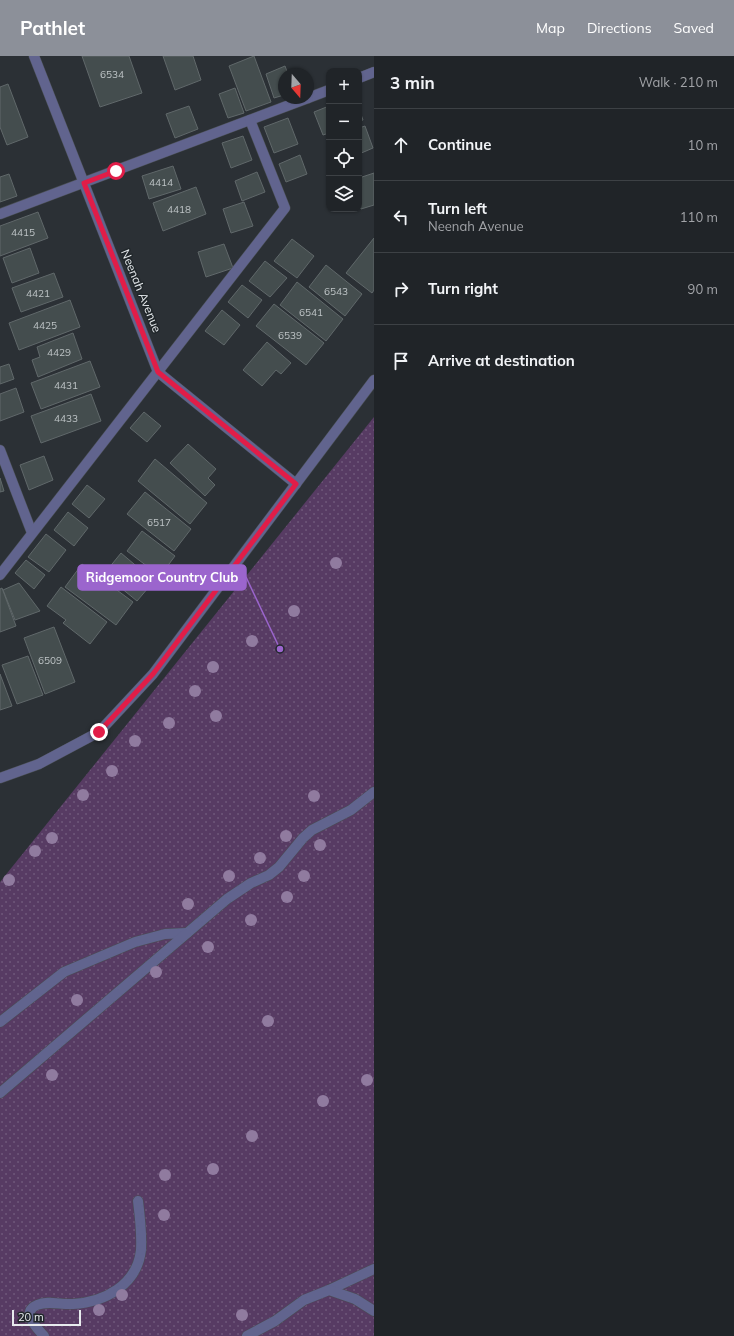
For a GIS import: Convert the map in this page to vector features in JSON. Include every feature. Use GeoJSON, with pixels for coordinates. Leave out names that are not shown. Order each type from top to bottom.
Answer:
{"type":"FeatureCollection","features":[{"type":"Feature","properties":{"kind":"street","name":"Neenah Avenue"},"geometry":{"type":"LineString","coordinates":[[34,56],[158,372],[296,484]]}},
{"type":"Feature","properties":{"kind":"street"},"geometry":{"type":"LineString","coordinates":[[362,77],[374,72]]}},
{"type":"Feature","properties":{"kind":"street"},"geometry":{"type":"LineString","coordinates":[[314,96],[326,91]]}},
{"type":"Feature","properties":{"kind":"street"},"geometry":{"type":"LineString","coordinates":[[0,214],[292,104]]}},
{"type":"Feature","properties":{"kind":"street"},"geometry":{"type":"LineString","coordinates":[[0,575],[285,208],[250,120]]}},
{"type":"Feature","properties":{"kind":"street"},"geometry":{"type":"LineString","coordinates":[[0,778],[39,764],[99,732],[153,674],[374,380]]}},
{"type":"Feature","properties":{"kind":"street"},"geometry":{"type":"LineString","coordinates":[[0,450],[32,533]]}},
{"type":"Feature","properties":{"kind":"street"},"geometry":{"type":"LineString","coordinates":[[0,1093],[227,899],[251,883],[269,875],[279,867],[312,830],[351,810],[374,792]]}},
{"type":"Feature","properties":{"kind":"street"},"geometry":{"type":"LineString","coordinates":[[0,1022],[64,972],[135,942],[165,934],[188,933]]}},
{"type":"Feature","properties":{"kind":"street"},"geometry":{"type":"LineString","coordinates":[[44,1336],[34,1326],[30,1318],[29,1313],[32,1308],[38,1304],[46,1303],[72,1304],[99,1300],[110,1295],[123,1286],[132,1277],[138,1264],[141,1251],[138,1201]]}},
{"type":"Feature","properties":{"kind":"street"},"geometry":{"type":"LineString","coordinates":[[247,1336],[275,1321],[304,1300],[374,1269]]}},
{"type":"Feature","properties":{"kind":"street"},"geometry":{"type":"LineString","coordinates":[[329,1290],[355,1299],[374,1311]]}},
{"type":"Feature","properties":{"kind":"shaded area"},"geometry":{"type":"Polygon","coordinates":[[[374,417],[374,1336],[0,1336],[0,882],[374,417]]]}},
{"type":"Feature","properties":{"kind":"building"},"geometry":{"type":"Polygon","coordinates":[[[82,56],[129,56],[142,93],[100,107],[82,56]]]}},
{"type":"Feature","properties":{"kind":"building"},"geometry":{"type":"Polygon","coordinates":[[[163,56],[193,56],[201,80],[175,90],[163,56]]]}},
{"type":"Feature","properties":{"kind":"building"},"geometry":{"type":"Polygon","coordinates":[[[254,56],[271,102],[246,111],[229,66],[254,56]]]}},
{"type":"Feature","properties":{"kind":"building"},"geometry":{"type":"Polygon","coordinates":[[[278,69],[278,97],[274,98],[266,74],[278,69]]]}},
{"type":"Feature","properties":{"kind":"building"},"geometry":{"type":"Polygon","coordinates":[[[8,84],[28,137],[7,145],[0,127],[0,87],[8,84]]]}},
{"type":"Feature","properties":{"kind":"building"},"geometry":{"type":"Polygon","coordinates":[[[235,88],[244,113],[228,118],[219,94],[235,88]]]}},
{"type":"Feature","properties":{"kind":"building"},"geometry":{"type":"Polygon","coordinates":[[[189,106],[198,129],[175,138],[166,114],[189,106]]]}},
{"type":"Feature","properties":{"kind":"building"},"geometry":{"type":"Polygon","coordinates":[[[326,107],[326,134],[323,135],[314,112],[326,107]]]}},
{"type":"Feature","properties":{"kind":"building"},"geometry":{"type":"Polygon","coordinates":[[[288,118],[298,144],[274,153],[264,127],[288,118]]]}},
{"type":"Feature","properties":{"kind":"building"},"geometry":{"type":"Polygon","coordinates":[[[365,126],[373,148],[362,153],[362,140],[362,127],[365,126]]]}},
{"type":"Feature","properties":{"kind":"building"},"geometry":{"type":"Polygon","coordinates":[[[243,136],[252,160],[231,168],[222,143],[243,136]]]}},
{"type":"Feature","properties":{"kind":"building"},"geometry":{"type":"Polygon","coordinates":[[[300,155],[307,174],[286,182],[279,164],[300,155]]]}},
{"type":"Feature","properties":{"kind":"building"},"geometry":{"type":"Polygon","coordinates":[[[173,166],[181,189],[149,199],[142,176],[173,166]]]}},
{"type":"Feature","properties":{"kind":"building"},"geometry":{"type":"Polygon","coordinates":[[[257,172],[265,192],[242,201],[235,181],[257,172]]]}},
{"type":"Feature","properties":{"kind":"building"},"geometry":{"type":"Polygon","coordinates":[[[374,173],[374,205],[362,209],[362,177],[374,173]]]}},
{"type":"Feature","properties":{"kind":"building"},"geometry":{"type":"Polygon","coordinates":[[[9,174],[17,196],[0,202],[0,177],[9,174]]]}},
{"type":"Feature","properties":{"kind":"building"},"geometry":{"type":"Polygon","coordinates":[[[196,187],[206,214],[163,231],[153,203],[196,187]]]}},
{"type":"Feature","properties":{"kind":"building"},"geometry":{"type":"Polygon","coordinates":[[[244,202],[253,226],[231,233],[223,209],[244,202]]]}},
{"type":"Feature","properties":{"kind":"building"},"geometry":{"type":"Polygon","coordinates":[[[38,212],[48,238],[0,256],[0,226],[38,212]]]}},
{"type":"Feature","properties":{"kind":"building"},"geometry":{"type":"Polygon","coordinates":[[[374,238],[374,290],[372,293],[346,273],[374,238]]]}},
{"type":"Feature","properties":{"kind":"building"},"geometry":{"type":"Polygon","coordinates":[[[292,239],[314,256],[297,278],[274,261],[292,239]]]}},
{"type":"Feature","properties":{"kind":"building"},"geometry":{"type":"Polygon","coordinates":[[[224,244],[233,268],[206,277],[198,252],[224,244]]]}},
{"type":"Feature","properties":{"kind":"building"},"geometry":{"type":"Polygon","coordinates":[[[30,248],[39,273],[12,283],[3,258],[30,248]]]}},
{"type":"Feature","properties":{"kind":"building"},"geometry":{"type":"Polygon","coordinates":[[[265,261],[287,278],[270,297],[249,281],[265,261]]]}},
{"type":"Feature","properties":{"kind":"building"},"geometry":{"type":"Polygon","coordinates":[[[326,265],[362,294],[345,316],[309,287],[326,265]]]}},
{"type":"Feature","properties":{"kind":"building"},"geometry":{"type":"Polygon","coordinates":[[[54,273],[63,297],[21,312],[12,288],[54,273]]]}},
{"type":"Feature","properties":{"kind":"building"},"geometry":{"type":"Polygon","coordinates":[[[297,282],[343,319],[326,341],[280,305],[297,282]]]}},
{"type":"Feature","properties":{"kind":"building"},"geometry":{"type":"Polygon","coordinates":[[[242,285],[262,300],[248,318],[228,302],[242,285]]]}},
{"type":"Feature","properties":{"kind":"building"},"geometry":{"type":"Polygon","coordinates":[[[70,300],[80,327],[19,350],[9,323],[70,300]]]}},
{"type":"Feature","properties":{"kind":"building"},"geometry":{"type":"Polygon","coordinates":[[[274,304],[324,343],[306,365],[256,326],[274,304]]]}},
{"type":"Feature","properties":{"kind":"building"},"geometry":{"type":"Polygon","coordinates":[[[222,310],[240,325],[224,345],[205,331],[222,310]]]}},
{"type":"Feature","properties":{"kind":"building"},"geometry":{"type":"Polygon","coordinates":[[[73,333],[82,359],[38,377],[32,360],[40,357],[37,347],[73,333]]]}},
{"type":"Feature","properties":{"kind":"building"},"geometry":{"type":"Polygon","coordinates":[[[267,342],[291,363],[281,374],[276,370],[262,386],[243,370],[267,342]]]}},
{"type":"Feature","properties":{"kind":"building"},"geometry":{"type":"Polygon","coordinates":[[[90,361],[100,387],[41,409],[31,383],[90,361]]]}},
{"type":"Feature","properties":{"kind":"building"},"geometry":{"type":"Polygon","coordinates":[[[9,364],[14,379],[0,384],[0,367],[9,364]]]}},
{"type":"Feature","properties":{"kind":"building"},"geometry":{"type":"Polygon","coordinates":[[[16,388],[24,412],[0,421],[0,394],[16,388]]]}},
{"type":"Feature","properties":{"kind":"building"},"geometry":{"type":"Polygon","coordinates":[[[91,394],[101,421],[41,443],[31,416],[91,394]]]}},
{"type":"Feature","properties":{"kind":"building"},"geometry":{"type":"Polygon","coordinates":[[[144,412],[161,426],[147,442],[130,428],[144,412]]]}},
{"type":"Feature","properties":{"kind":"building"},"geometry":{"type":"Polygon","coordinates":[[[188,444],[216,469],[208,478],[215,485],[205,496],[170,463],[188,444]]]}},
{"type":"Feature","properties":{"kind":"building"},"geometry":{"type":"Polygon","coordinates":[[[44,456],[53,480],[29,490],[20,465],[44,456]]]}},
{"type":"Feature","properties":{"kind":"building"},"geometry":{"type":"Polygon","coordinates":[[[155,459],[207,503],[190,524],[138,481],[155,459]]]}},
{"type":"Feature","properties":{"kind":"building"},"geometry":{"type":"Polygon","coordinates":[[[0,478],[4,491],[0,492],[0,478]]]}},
{"type":"Feature","properties":{"kind":"building"},"geometry":{"type":"Polygon","coordinates":[[[87,485],[105,499],[89,518],[72,504],[87,485]]]}},
{"type":"Feature","properties":{"kind":"building"},"geometry":{"type":"Polygon","coordinates":[[[145,492],[191,529],[174,551],[127,514],[145,492]]]}},
{"type":"Feature","properties":{"kind":"building"},"geometry":{"type":"Polygon","coordinates":[[[68,512],[88,528],[74,546],[54,530],[68,512]]]}},
{"type":"Feature","properties":{"kind":"building"},"geometry":{"type":"Polygon","coordinates":[[[142,531],[175,556],[160,576],[127,551],[142,531]]]}},
{"type":"Feature","properties":{"kind":"building"},"geometry":{"type":"Polygon","coordinates":[[[46,534],[66,550],[49,572],[28,557],[46,534]]]}},
{"type":"Feature","properties":{"kind":"building"},"geometry":{"type":"Polygon","coordinates":[[[121,553],[154,581],[137,601],[104,574],[121,553]]]}},
{"type":"Feature","properties":{"kind":"building"},"geometry":{"type":"Polygon","coordinates":[[[26,560],[45,575],[34,589],[15,573],[26,560]]]}},
{"type":"Feature","properties":{"kind":"building"},"geometry":{"type":"Polygon","coordinates":[[[82,564],[133,602],[116,625],[65,587],[82,564]]]}},
{"type":"Feature","properties":{"kind":"building"},"geometry":{"type":"Polygon","coordinates":[[[19,583],[40,611],[15,620],[3,590],[19,583]]]}},
{"type":"Feature","properties":{"kind":"building"},"geometry":{"type":"Polygon","coordinates":[[[61,587],[107,622],[90,644],[63,623],[66,620],[47,606],[61,587]]]}},
{"type":"Feature","properties":{"kind":"building"},"geometry":{"type":"Polygon","coordinates":[[[2,588],[16,626],[0,632],[0,589],[2,588]]]}},
{"type":"Feature","properties":{"kind":"building"},"geometry":{"type":"Polygon","coordinates":[[[54,627],[75,682],[45,694],[24,638],[54,627]]]}},
{"type":"Feature","properties":{"kind":"building"},"geometry":{"type":"Polygon","coordinates":[[[28,656],[43,695],[17,704],[2,665],[28,656]]]}},
{"type":"Feature","properties":{"kind":"building"},"geometry":{"type":"Polygon","coordinates":[[[0,674],[12,706],[0,710],[0,674]]]}},
{"type":"Feature","properties":{"kind":"place","name":"Ridgemoor Country Club"},"geometry":{"type":"Point","coordinates":[280,649]}},
{"type":"Feature","properties":{"kind":"route"},"geometry":{"type":"LineString","coordinates":[[99,732],[153,674],[296,484],[158,372],[84,183],[116,171]]}}]}
